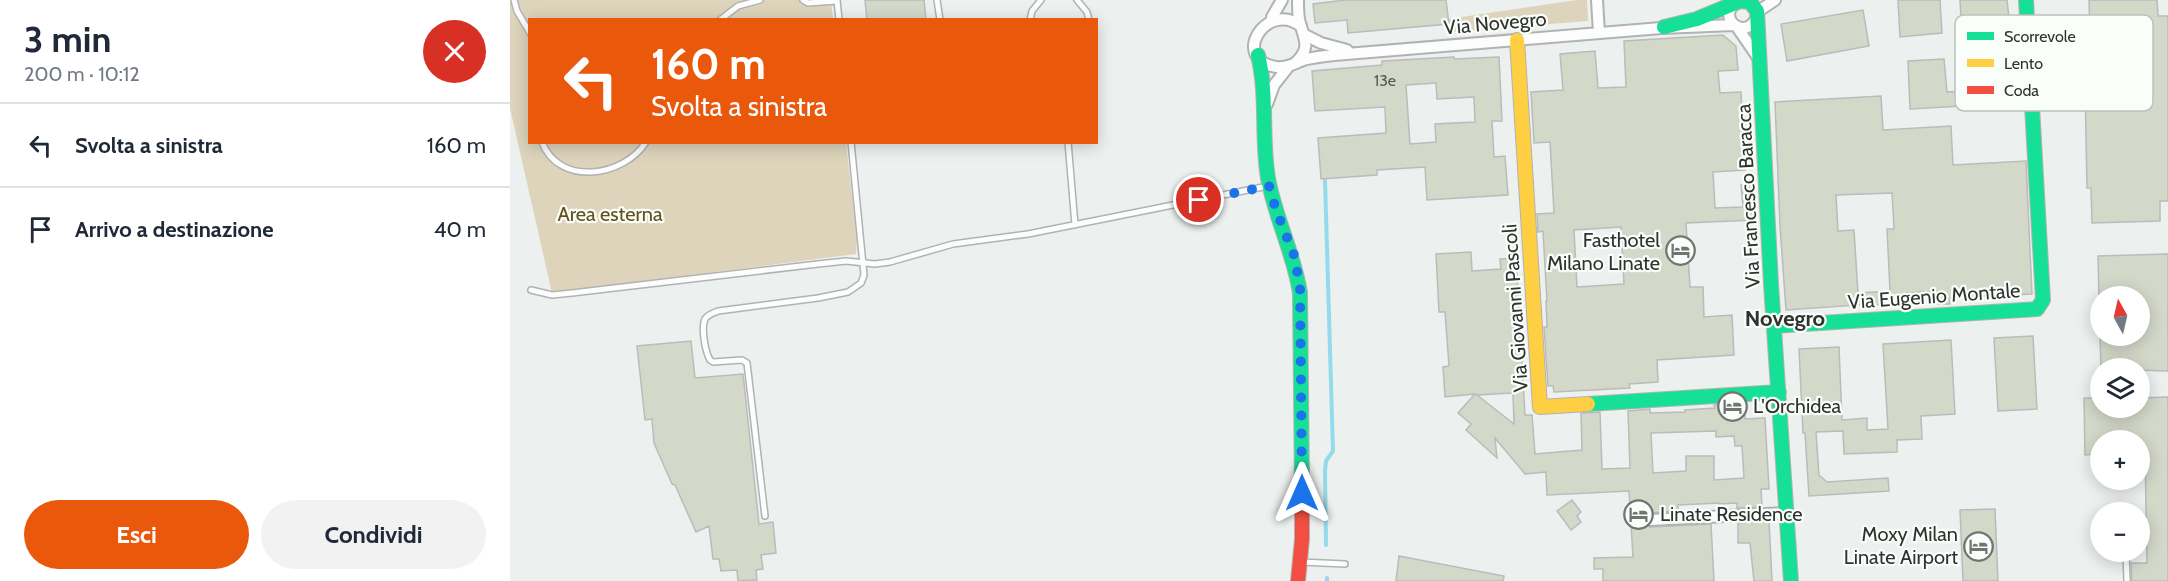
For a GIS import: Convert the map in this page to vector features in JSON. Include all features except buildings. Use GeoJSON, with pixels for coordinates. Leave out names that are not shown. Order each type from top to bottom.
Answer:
{"type":"FeatureCollection","features":[{"type":"Feature","properties":{"kind":"street"},"geometry":{"type":"LineString","coordinates":[[1282,0],[1272,17],[1261,24],[1255,33],[1254,44],[1263,75],[1266,107],[1264,146],[1269,186],[1294,255],[1300,293],[1302,539],[1298,581]]}},
{"type":"Feature","properties":{"kind":"street"},"geometry":{"type":"LineString","coordinates":[[1266,107],[1274,85],[1305,50],[1298,0]]}},
{"type":"Feature","properties":{"kind":"street"},"geometry":{"type":"LineString","coordinates":[[1597,0],[1599,33]]}},
{"type":"Feature","properties":{"kind":"street"},"geometry":{"type":"LineString","coordinates":[[1736,26],[1750,27],[1757,14],[1775,0]]}},
{"type":"Feature","properties":{"kind":"street","name":"Via Eugenio Montale"},"geometry":{"type":"LineString","coordinates":[[2026,0],[2027,15]]}},
{"type":"Feature","properties":{"kind":"street"},"geometry":{"type":"LineString","coordinates":[[1757,14],[1752,3],[1740,1],[1732,6],[1729,13],[1730,19],[1761,61]]}},
{"type":"Feature","properties":{"kind":"street","name":"Via Novegro"},"geometry":{"type":"LineString","coordinates":[[1664,27],[1697,19],[1740,1]]}},
{"type":"Feature","properties":{"kind":"street","name":"Via Francesco Baracca"},"geometry":{"type":"LineString","coordinates":[[1757,14],[1791,581]]}},
{"type":"Feature","properties":{"kind":"street","name":"Via Novegro"},"geometry":{"type":"LineString","coordinates":[[1272,17],[1286,16],[1293,19],[1309,38],[1332,47],[1366,52]]}},
{"type":"Feature","properties":{"kind":"street","name":"Via Novegro"},"geometry":{"type":"LineString","coordinates":[[1258,55],[1273,67],[1324,56],[1366,52],[1664,27],[1736,26]]}},
{"type":"Feature","properties":{"kind":"street","name":"Via Giovanni Pascoli"},"geometry":{"type":"LineString","coordinates":[[1517,40],[1540,407],[1779,392]]}},
{"type":"Feature","properties":{"kind":"street","name":"Via Eugenio Montale"},"geometry":{"type":"LineString","coordinates":[[1775,326],[2037,309],[2043,300],[2032,111]]}},
{"type":"Feature","properties":{"kind":"street"},"geometry":{"type":"LineString","coordinates":[[1650,520],[1786,513]]}},
{"type":"Feature","properties":{"kind":"lane"},"geometry":{"type":"LineString","coordinates":[[514,0],[517,11],[528,30]]}},
{"type":"Feature","properties":{"kind":"lane"},"geometry":{"type":"LineString","coordinates":[[723,18],[738,6],[760,0]]}},
{"type":"Feature","properties":{"kind":"lane"},"geometry":{"type":"LineString","coordinates":[[802,0],[808,3],[837,1],[839,18]]}},
{"type":"Feature","properties":{"kind":"lane"},"geometry":{"type":"LineString","coordinates":[[937,0],[940,18]]}},
{"type":"Feature","properties":{"kind":"lane"},"geometry":{"type":"LineString","coordinates":[[1030,18],[1041,0]]}},
{"type":"Feature","properties":{"kind":"lane"},"geometry":{"type":"LineString","coordinates":[[1077,0],[1087,12],[1088,18]]}},
{"type":"Feature","properties":{"kind":"lane"},"geometry":{"type":"LineString","coordinates":[[543,144],[549,155],[562,167],[587,172],[614,168],[636,156],[645,144]]}},
{"type":"Feature","properties":{"kind":"lane"},"geometry":{"type":"LineString","coordinates":[[765,516],[747,363],[742,360],[713,362],[710,360],[704,327],[705,320],[710,314],[718,311],[848,292],[861,283],[864,276],[851,144]]}},
{"type":"Feature","properties":{"kind":"lane"},"geometry":{"type":"LineString","coordinates":[[1068,144],[1075,225]]}},
{"type":"Feature","properties":{"kind":"lane"},"geometry":{"type":"LineString","coordinates":[[531,290],[552,295],[846,261],[890,262],[953,244],[1075,225],[1269,186]]}},
{"type":"Feature","properties":{"kind":"lane"},"geometry":{"type":"LineString","coordinates":[[1301,562],[1345,564]]}},
{"type":"Feature","properties":{"kind":"lane"},"geometry":{"type":"LineString","coordinates":[[2126,562],[2127,581]]}},
{"type":"Feature","properties":{"kind":"green space","name":"Area esterna"},"geometry":{"type":"Polygon","coordinates":[[[510,0],[831,0],[833,18],[528,18],[528,144],[846,144],[857,239],[856,254],[552,293],[510,108],[510,0]]]}},
{"type":"Feature","properties":{"kind":"green space"},"geometry":{"type":"Polygon","coordinates":[[[1587,0],[1588,21],[1449,32],[1448,19],[1587,0]]]}},
{"type":"Feature","properties":{"kind":"waterway"},"geometry":{"type":"LineString","coordinates":[[1325,181],[1333,451],[1326,461],[1325,471],[1326,545]]}},
{"type":"Feature","properties":{"kind":"traffic: fast"},"geometry":{"type":"LineString","coordinates":[[2026,0],[2027,15]]}},
{"type":"Feature","properties":{"kind":"traffic: fast"},"geometry":{"type":"LineString","coordinates":[[1664,27],[1697,19],[1740,1],[1750,2],[1757,11],[1771,284],[1791,581]]}},
{"type":"Feature","properties":{"kind":"traffic: fast"},"geometry":{"type":"LineString","coordinates":[[1258,55],[1263,86],[1268,178],[1300,293],[1302,488]]}},
{"type":"Feature","properties":{"kind":"traffic: fast"},"geometry":{"type":"LineString","coordinates":[[1775,326],[2037,309],[2043,300],[2032,111]]}},
{"type":"Feature","properties":{"kind":"traffic: fast"},"geometry":{"type":"LineString","coordinates":[[1588,404],[1779,392]]}},
{"type":"Feature","properties":{"kind":"traffic: slow"},"geometry":{"type":"LineString","coordinates":[[1517,40],[1540,407],[1588,404]]}},
{"type":"Feature","properties":{"kind":"traffic: jam"},"geometry":{"type":"LineString","coordinates":[[1298,581],[1302,539],[1302,488]]}},
{"type":"Feature","properties":{"kind":"place","name":"Fasthotel Milano Linate"},"geometry":{"type":"Point","coordinates":[1681,251]}},
{"type":"Feature","properties":{"kind":"place","name":"L'Orchidea"},"geometry":{"type":"Point","coordinates":[1732,406]}},
{"type":"Feature","properties":{"kind":"place","name":"Linate Residence"},"geometry":{"type":"Point","coordinates":[1639,514]}},
{"type":"Feature","properties":{"kind":"place","name":"Moxy Milan Linate Airport"},"geometry":{"type":"Point","coordinates":[1979,546]}},
{"type":"Feature","properties":{"kind":"district","name":"Novegro"},"geometry":{"type":"Point","coordinates":[1785,318]}},
{"type":"Feature","properties":{"kind":"route"},"geometry":{"type":"LineString","coordinates":[[1199,200],[1269,186],[1292,248],[1300,293],[1302,493]]}}]}
